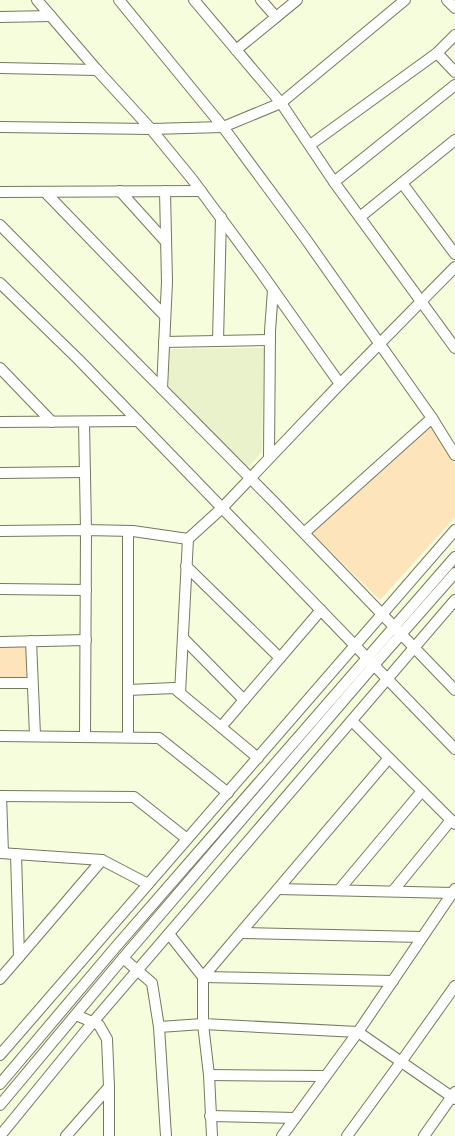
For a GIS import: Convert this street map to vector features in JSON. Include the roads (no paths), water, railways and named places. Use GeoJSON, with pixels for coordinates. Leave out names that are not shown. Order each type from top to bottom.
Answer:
{"type":"FeatureCollection","features":[{"type":"Feature","properties":{"kind":"street"},"geometry":{"type":"LineString","coordinates":[[37,0],[96,70],[151,129],[201,191],[340,384]]}},
{"type":"Feature","properties":{"kind":"street"},"geometry":{"type":"LineString","coordinates":[[119,0],[223,127],[305,238],[432,418],[455,455]]}},
{"type":"Feature","properties":{"kind":"street"},"geometry":{"type":"LineString","coordinates":[[194,0],[281,103],[334,182],[455,348]]}},
{"type":"Feature","properties":{"kind":"street"},"geometry":{"type":"LineString","coordinates":[[261,0],[276,18]]}},
{"type":"Feature","properties":{"kind":"street"},"geometry":{"type":"LineString","coordinates":[[236,50],[297,0]]}},
{"type":"Feature","properties":{"kind":"street"},"geometry":{"type":"LineString","coordinates":[[0,126],[151,129],[223,127],[281,103],[405,0]]}},
{"type":"Feature","properties":{"kind":"street"},"geometry":{"type":"LineString","coordinates":[[447,0],[455,8]]}},
{"type":"Feature","properties":{"kind":"street"},"geometry":{"type":"LineString","coordinates":[[0,16],[51,16]]}},
{"type":"Feature","properties":{"kind":"street"},"geometry":{"type":"LineString","coordinates":[[310,145],[437,53],[455,36]]}},
{"type":"Feature","properties":{"kind":"street"},"geometry":{"type":"LineString","coordinates":[[437,53],[455,72]]}},
{"type":"Feature","properties":{"kind":"street"},"geometry":{"type":"LineString","coordinates":[[0,68],[96,70]]}},
{"type":"Feature","properties":{"kind":"street"},"geometry":{"type":"LineString","coordinates":[[334,182],[455,85]]}},
{"type":"Feature","properties":{"kind":"street"},"geometry":{"type":"LineString","coordinates":[[360,217],[455,140]]}},
{"type":"Feature","properties":{"kind":"street"},"geometry":{"type":"LineString","coordinates":[[402,183],[455,254]]}},
{"type":"Feature","properties":{"kind":"street"},"geometry":{"type":"LineString","coordinates":[[120,191],[166,242]]}},
{"type":"Feature","properties":{"kind":"street"},"geometry":{"type":"LineString","coordinates":[[162,389],[167,282],[165,191]]}},
{"type":"Feature","properties":{"kind":"street"},"geometry":{"type":"LineString","coordinates":[[0,192],[201,191]]}},
{"type":"Feature","properties":{"kind":"street"},"geometry":{"type":"LineString","coordinates":[[45,192],[165,316]]}},
{"type":"Feature","properties":{"kind":"street"},"geometry":{"type":"LineString","coordinates":[[218,341],[221,217]]}},
{"type":"Feature","properties":{"kind":"street"},"geometry":{"type":"LineString","coordinates":[[0,225],[304,533],[455,690]]}},
{"type":"Feature","properties":{"kind":"street"},"geometry":{"type":"LineString","coordinates":[[180,694],[188,539],[222,508],[379,343],[455,267]]}},
{"type":"Feature","properties":{"kind":"street"},"geometry":{"type":"LineString","coordinates":[[0,283],[138,421],[455,749]]}},
{"type":"Feature","properties":{"kind":"street"},"geometry":{"type":"LineString","coordinates":[[269,457],[270,340],[273,290]]}},
{"type":"Feature","properties":{"kind":"street"},"geometry":{"type":"LineString","coordinates":[[164,342],[270,340]]}},
{"type":"Feature","properties":{"kind":"street"},"geometry":{"type":"LineString","coordinates":[[0,368],[52,422]]}},
{"type":"Feature","properties":{"kind":"street"},"geometry":{"type":"LineString","coordinates":[[304,533],[432,418]]}},
{"type":"Feature","properties":{"kind":"street"},"geometry":{"type":"LineString","coordinates":[[0,422],[138,421]]}},
{"type":"Feature","properties":{"kind":"street"},"geometry":{"type":"LineString","coordinates":[[84,422],[86,530],[85,736]]}},
{"type":"Feature","properties":{"kind":"street"},"geometry":{"type":"LineString","coordinates":[[0,473],[85,472]]}},
{"type":"Feature","properties":{"kind":"street"},"geometry":{"type":"LineString","coordinates":[[0,1055],[455,530]]}},
{"type":"Feature","properties":{"kind":"street"},"geometry":{"type":"LineString","coordinates":[[0,531],[128,531],[188,539]]}},
{"type":"Feature","properties":{"kind":"street"},"geometry":{"type":"LineString","coordinates":[[128,531],[128,737]]}},
{"type":"Feature","properties":{"kind":"street"},"geometry":{"type":"LineString","coordinates":[[0,1104],[370,662],[394,627],[455,557]]}},
{"type":"Feature","properties":{"kind":"street"},"geometry":{"type":"LineString","coordinates":[[186,566],[280,658]]}},
{"type":"Feature","properties":{"kind":"street"},"geometry":{"type":"LineString","coordinates":[[0,1084],[114,949],[370,662],[402,634],[455,573]]}},
{"type":"Feature","properties":{"kind":"street"},"geometry":{"type":"LineString","coordinates":[[0,589],[86,590]]}},
{"type":"Feature","properties":{"kind":"street"},"geometry":{"type":"LineString","coordinates":[[0,1136],[94,1022],[455,600]]}},
{"type":"Feature","properties":{"kind":"street"},"geometry":{"type":"LineString","coordinates":[[221,727],[321,610]]}},
{"type":"Feature","properties":{"kind":"street"},"geometry":{"type":"LineString","coordinates":[[183,638],[244,700]]}},
{"type":"Feature","properties":{"kind":"street"},"geometry":{"type":"LineString","coordinates":[[0,642],[86,640]]}},
{"type":"Feature","properties":{"kind":"street"},"geometry":{"type":"LineString","coordinates":[[31,641],[35,736]]}},
{"type":"Feature","properties":{"kind":"street"},"geometry":{"type":"LineString","coordinates":[[0,683],[32,683]]}},
{"type":"Feature","properties":{"kind":"street"},"geometry":{"type":"LineString","coordinates":[[128,690],[174,688],[258,758]]}},
{"type":"Feature","properties":{"kind":"street"},"geometry":{"type":"LineString","coordinates":[[352,721],[453,822],[393,891]]}},
{"type":"Feature","properties":{"kind":"street"},"geometry":{"type":"LineString","coordinates":[[0,736],[159,738],[228,793]]}},
{"type":"Feature","properties":{"kind":"street"},"geometry":{"type":"LineString","coordinates":[[203,977],[389,758]]}},
{"type":"Feature","properties":{"kind":"street"},"geometry":{"type":"LineString","coordinates":[[339,890],[422,791]]}},
{"type":"Feature","properties":{"kind":"street"},"geometry":{"type":"LineString","coordinates":[[148,884],[102,860],[1,853],[1,796],[134,797],[187,838]]}},
{"type":"Feature","properties":{"kind":"street"},"geometry":{"type":"LineString","coordinates":[[16,854],[19,957]]}},
{"type":"Feature","properties":{"kind":"street"},"geometry":{"type":"LineString","coordinates":[[0,979],[102,860]]}},
{"type":"Feature","properties":{"kind":"street"},"geometry":{"type":"LineString","coordinates":[[278,889],[454,891]]}},
{"type":"Feature","properties":{"kind":"street"},"geometry":{"type":"LineString","coordinates":[[282,1136],[358,1032],[454,891]]}},
{"type":"Feature","properties":{"kind":"street"},"geometry":{"type":"LineString","coordinates":[[241,933],[422,938]]}},
{"type":"Feature","properties":{"kind":"street"},"geometry":{"type":"LineString","coordinates":[[169,934],[203,977],[203,1024],[209,1075],[212,1136]]}},
{"type":"Feature","properties":{"kind":"street"},"geometry":{"type":"LineString","coordinates":[[123,958],[152,983],[159,1027],[166,1136]]}},
{"type":"Feature","properties":{"kind":"street"},"geometry":{"type":"LineString","coordinates":[[203,977],[393,981]]}},
{"type":"Feature","properties":{"kind":"street"},"geometry":{"type":"LineString","coordinates":[[347,1136],[455,986]]}},
{"type":"Feature","properties":{"kind":"street"},"geometry":{"type":"LineString","coordinates":[[76,1015],[99,1025],[107,1039],[109,1136]]}},
{"type":"Feature","properties":{"kind":"street"},"geometry":{"type":"LineString","coordinates":[[159,1027],[203,1024],[358,1032],[454,1096],[424,1136]]}},
{"type":"Feature","properties":{"kind":"street"},"geometry":{"type":"LineString","coordinates":[[209,1075],[325,1076]]}},
{"type":"Feature","properties":{"kind":"street"},"geometry":{"type":"LineString","coordinates":[[66,1136],[109,1087]]}},
{"type":"Feature","properties":{"kind":"street"},"geometry":{"type":"LineString","coordinates":[[210,1116],[295,1118]]}}]}
